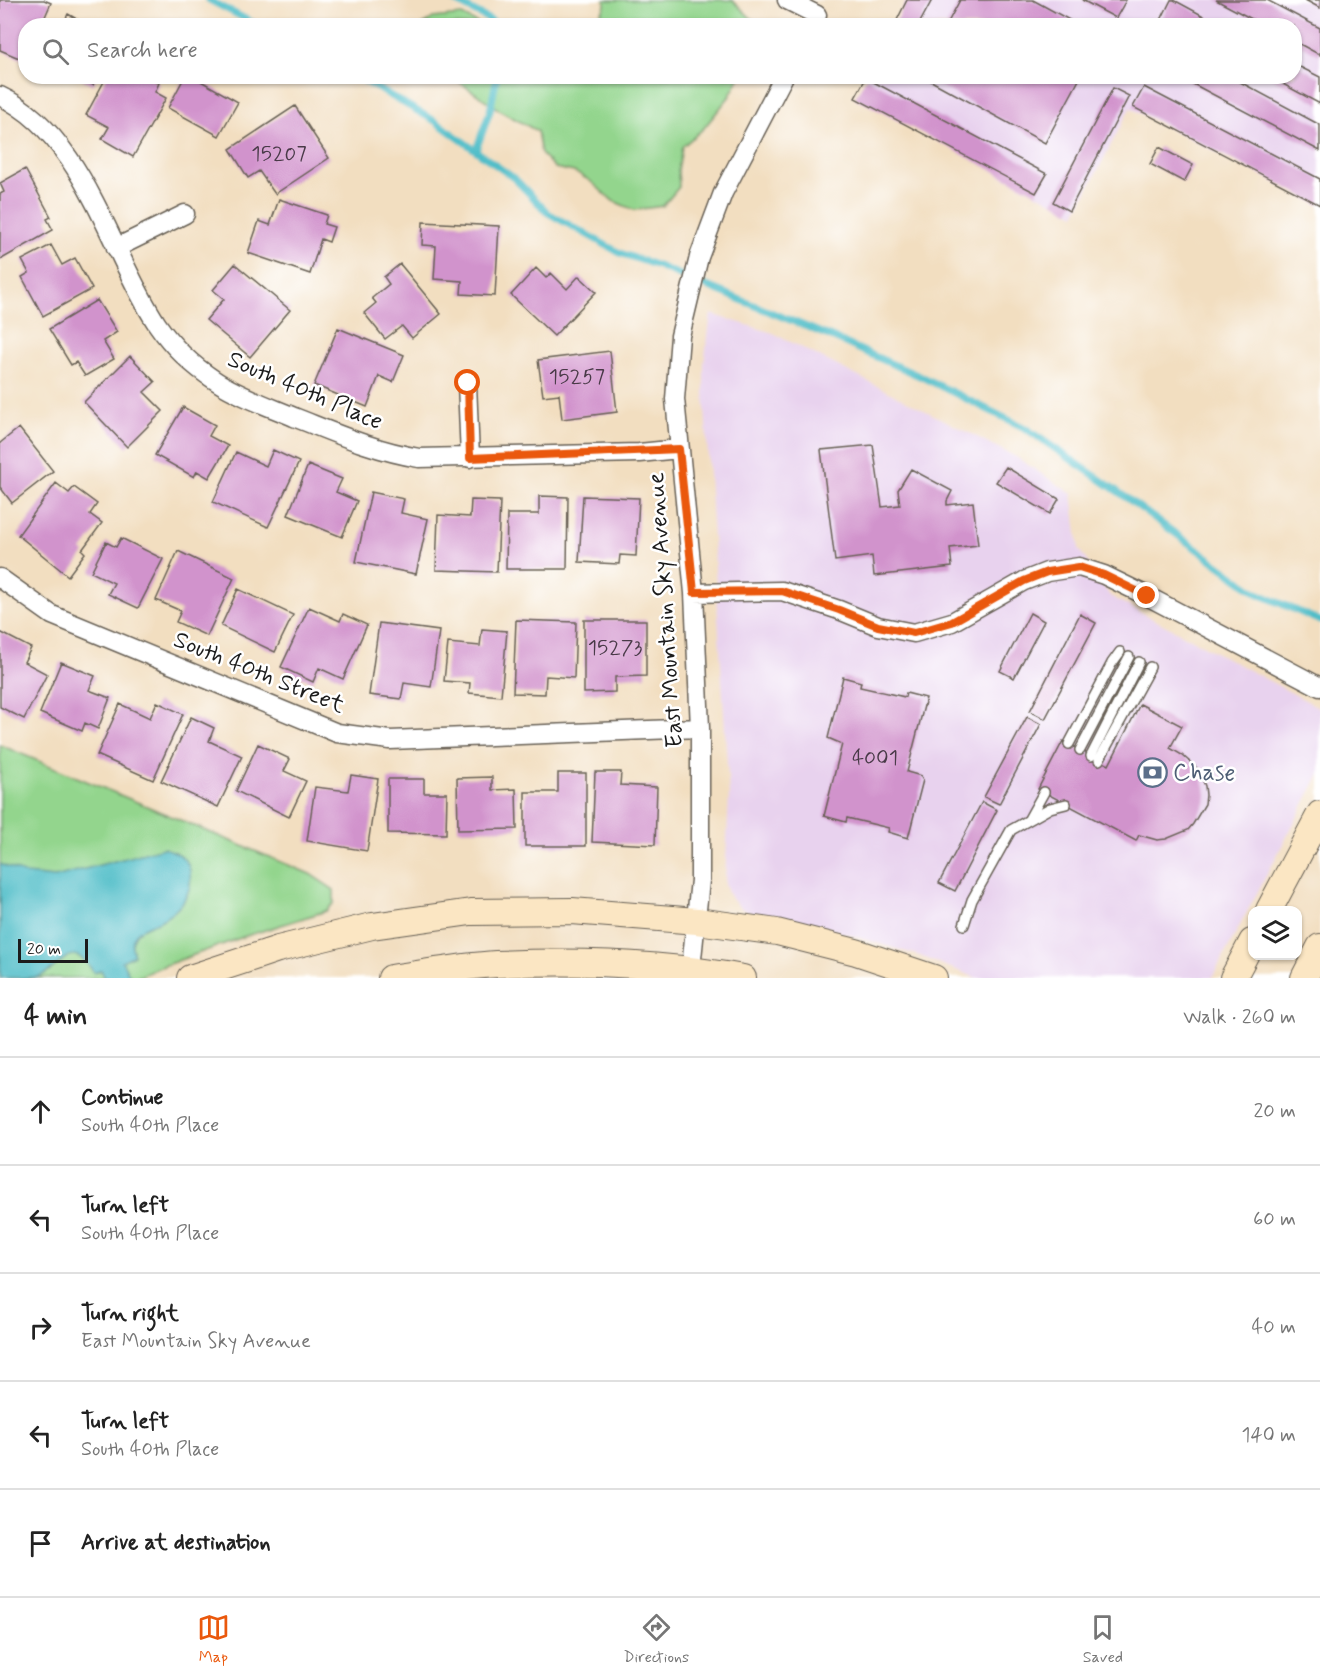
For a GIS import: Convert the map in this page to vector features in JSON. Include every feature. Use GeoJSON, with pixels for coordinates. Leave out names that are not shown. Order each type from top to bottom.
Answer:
{"type":"FeatureCollection","features":[{"type":"Feature","properties":{"kind":"street"},"geometry":{"type":"LineString","coordinates":[[787,0],[818,14]]}},
{"type":"Feature","properties":{"kind":"street","name":"East Mountain Sky Avenue"},"geometry":{"type":"LineString","coordinates":[[692,964],[700,880],[700,728],[694,592],[675,399],[680,336],[699,257],[723,193],[780,84]]}},
{"type":"Feature","properties":{"kind":"street","name":"South 40th Place"},"geometry":{"type":"LineString","coordinates":[[0,96],[17,104],[49,133],[79,174],[158,324],[184,356],[216,381],[258,402],[357,442],[390,453],[419,458],[679,449]]}},
{"type":"Feature","properties":{"kind":"street"},"geometry":{"type":"LineString","coordinates":[[116,248],[185,214]]}},
{"type":"Feature","properties":{"kind":"street"},"geometry":{"type":"LineString","coordinates":[[468,383],[470,458]]}},
{"type":"Feature","properties":{"kind":"street"},"geometry":{"type":"LineString","coordinates":[[694,592],[782,591],[878,626],[914,633],[952,622],[1024,581],[1047,572],[1079,567],[1104,575],[1147,596],[1320,687]]}},
{"type":"Feature","properties":{"kind":"street","name":"South 40th Street"},"geometry":{"type":"LineString","coordinates":[[0,578],[52,615],[337,733],[390,740],[700,728]]}},
{"type":"Feature","properties":{"kind":"street"},"geometry":{"type":"LineString","coordinates":[[1271,906],[1320,814]]}},
{"type":"Feature","properties":{"kind":"street"},"geometry":{"type":"LineString","coordinates":[[190,978],[278,949],[372,926],[471,912],[572,911],[697,921],[777,932],[856,952],[934,978]]}},
{"type":"Feature","properties":{"kind":"street"},"geometry":{"type":"LineString","coordinates":[[1304,978],[1320,947]]}},
{"type":"Feature","properties":{"kind":"street"},"geometry":{"type":"LineString","coordinates":[[1233,978],[1248,950]]}},
{"type":"Feature","properties":{"kind":"street"},"geometry":{"type":"LineString","coordinates":[[391,978],[494,964],[567,962],[692,964],[743,978]]}},
{"type":"Feature","properties":{"kind":"lane"},"geometry":{"type":"LineString","coordinates":[[1069,744],[1112,663],[1124,654],[1080,750]]}},
{"type":"Feature","properties":{"kind":"lane"},"geometry":{"type":"LineString","coordinates":[[1139,662],[1095,758],[1149,667]]}},
{"type":"Feature","properties":{"kind":"lane"},"geometry":{"type":"LineString","coordinates":[[1029,820],[1044,792]]}},
{"type":"Feature","properties":{"kind":"lane"},"geometry":{"type":"LineString","coordinates":[[1050,808],[1055,798]]}},
{"type":"Feature","properties":{"kind":"lane"},"geometry":{"type":"LineString","coordinates":[[964,925],[972,900],[1011,830],[1050,808],[1066,804]]}},
{"type":"Feature","properties":{"kind":"shaded area"},"geometry":{"type":"Polygon","coordinates":[[[907,0],[1320,0],[1320,205],[1130,108],[1075,214],[855,98],[863,84],[1302,84],[1302,18],[898,18],[907,0]]]}},
{"type":"Feature","properties":{"kind":"shaded area"},"geometry":{"type":"Polygon","coordinates":[[[711,314],[773,333],[1016,457],[1072,494],[1079,549],[1110,596],[1320,708],[1320,774],[1250,906],[1248,906],[1212,978],[977,978],[920,956],[827,928],[754,914],[741,908],[730,897],[725,884],[729,794],[704,363],[711,314]]]}},
{"type":"Feature","properties":{"kind":"green space"},"geometry":{"type":"Polygon","coordinates":[[[605,0],[732,0],[751,18],[599,18],[605,6],[605,0]]]}},
{"type":"Feature","properties":{"kind":"green space"},"geometry":{"type":"Polygon","coordinates":[[[462,15],[468,18],[433,18],[462,15]]]}},
{"type":"Feature","properties":{"kind":"green space"},"geometry":{"type":"Polygon","coordinates":[[[462,84],[736,84],[729,97],[704,128],[682,147],[678,171],[679,187],[663,206],[634,210],[613,201],[589,180],[574,172],[555,168],[541,154],[537,131],[504,113],[462,84]]]}},
{"type":"Feature","properties":{"kind":"green space"},"geometry":{"type":"Polygon","coordinates":[[[0,745],[310,874],[334,890],[334,903],[326,911],[246,936],[136,978],[0,978],[0,745]]]}},
{"type":"Feature","properties":{"kind":"water"},"geometry":{"type":"Polygon","coordinates":[[[163,848],[177,853],[187,862],[190,871],[190,888],[178,908],[158,922],[142,929],[135,936],[132,943],[134,955],[122,961],[131,978],[105,978],[101,970],[94,973],[86,962],[73,955],[38,977],[0,978],[0,864],[26,874],[55,877],[163,848]]]}},
{"type":"Feature","properties":{"kind":"building"},"geometry":{"type":"Polygon","coordinates":[[[0,0],[44,0],[51,3],[44,18],[18,18],[18,58],[0,50],[0,0]]]}},
{"type":"Feature","properties":{"kind":"building"},"geometry":{"type":"Polygon","coordinates":[[[907,0],[932,0],[922,18],[898,18],[907,0]]]}},
{"type":"Feature","properties":{"kind":"building"},"geometry":{"type":"Polygon","coordinates":[[[960,0],[1033,0],[1066,18],[950,18],[960,0]]]}},
{"type":"Feature","properties":{"kind":"building"},"geometry":{"type":"Polygon","coordinates":[[[1082,0],[1126,0],[1116,18],[1082,0]]]}},
{"type":"Feature","properties":{"kind":"building"},"geometry":{"type":"Polygon","coordinates":[[[1171,0],[1174,0],[1207,18],[1162,18],[1171,0]]]}},
{"type":"Feature","properties":{"kind":"building"},"geometry":{"type":"Polygon","coordinates":[[[1216,0],[1267,0],[1301,18],[1250,18],[1216,0]]]}},
{"type":"Feature","properties":{"kind":"building"},"geometry":{"type":"Polygon","coordinates":[[[1305,0],[1320,0],[1320,8],[1305,0]]]}},
{"type":"Feature","properties":{"kind":"building"},"geometry":{"type":"Polygon","coordinates":[[[1302,18],[1320,28],[1320,55],[1302,45],[1302,18]]]}},
{"type":"Feature","properties":{"kind":"building"},"geometry":{"type":"Polygon","coordinates":[[[1302,68],[1320,77],[1320,104],[1283,84],[1302,84],[1302,68]]]}},
{"type":"Feature","properties":{"kind":"building"},"geometry":{"type":"Polygon","coordinates":[[[103,84],[159,84],[155,92],[166,98],[133,157],[102,139],[109,127],[86,115],[103,84]]]}},
{"type":"Feature","properties":{"kind":"building"},"geometry":{"type":"Polygon","coordinates":[[[181,84],[206,84],[238,102],[219,136],[168,108],[181,84]]]}},
{"type":"Feature","properties":{"kind":"building"},"geometry":{"type":"Polygon","coordinates":[[[863,84],[877,84],[1047,174],[1036,193],[855,98],[863,84]]]}},
{"type":"Feature","properties":{"kind":"building"},"geometry":{"type":"Polygon","coordinates":[[[937,84],[1077,84],[1045,143],[937,84]]]}},
{"type":"Feature","properties":{"kind":"building"},"geometry":{"type":"Polygon","coordinates":[[[1193,84],[1244,84],[1320,125],[1320,151],[1193,84]]]}},
{"type":"Feature","properties":{"kind":"building"},"geometry":{"type":"Polygon","coordinates":[[[1144,87],[1320,179],[1320,205],[1133,107],[1144,87]]]}},
{"type":"Feature","properties":{"kind":"building"},"geometry":{"type":"Polygon","coordinates":[[[1113,88],[1129,96],[1069,211],[1053,202],[1113,88]]]}},
{"type":"Feature","properties":{"kind":"building"},"geometry":{"type":"Polygon","coordinates":[[[295,106],[329,158],[275,194],[259,171],[248,178],[230,149],[295,106]]]}},
{"type":"Feature","properties":{"kind":"building"},"geometry":{"type":"Polygon","coordinates":[[[1159,147],[1193,165],[1184,182],[1150,164],[1159,147]]]}},
{"type":"Feature","properties":{"kind":"building"},"geometry":{"type":"Polygon","coordinates":[[[25,169],[51,217],[47,219],[53,230],[0,260],[0,194],[4,192],[0,183],[25,169]]]}},
{"type":"Feature","properties":{"kind":"building"},"geometry":{"type":"Polygon","coordinates":[[[279,199],[327,215],[324,224],[334,227],[329,242],[321,239],[310,274],[248,253],[259,221],[270,225],[279,199]]]}},
{"type":"Feature","properties":{"kind":"building"},"geometry":{"type":"Polygon","coordinates":[[[423,222],[499,226],[495,296],[461,294],[462,281],[434,279],[436,246],[422,245],[423,222]]]}},
{"type":"Feature","properties":{"kind":"building"},"geometry":{"type":"Polygon","coordinates":[[[51,245],[62,265],[75,258],[92,289],[43,316],[22,277],[29,273],[22,260],[51,245]]]}},
{"type":"Feature","properties":{"kind":"building"},"geometry":{"type":"Polygon","coordinates":[[[235,264],[290,310],[250,357],[206,320],[224,299],[213,290],[235,264]]]}},
{"type":"Feature","properties":{"kind":"building"},"geometry":{"type":"Polygon","coordinates":[[[400,264],[441,314],[412,338],[402,326],[385,339],[364,313],[376,303],[372,298],[389,284],[384,277],[400,264]]]}},
{"type":"Feature","properties":{"kind":"building"},"geometry":{"type":"Polygon","coordinates":[[[536,268],[546,278],[551,273],[567,289],[579,276],[596,292],[554,336],[511,295],[536,268]]]}},
{"type":"Feature","properties":{"kind":"building"},"geometry":{"type":"Polygon","coordinates":[[[97,300],[117,332],[103,341],[114,359],[85,376],[76,362],[71,365],[49,329],[97,300]]]}},
{"type":"Feature","properties":{"kind":"building"},"geometry":{"type":"Polygon","coordinates":[[[338,328],[404,355],[393,382],[379,376],[367,407],[314,385],[338,328]]]}},
{"type":"Feature","properties":{"kind":"building"},"geometry":{"type":"Polygon","coordinates":[[[610,351],[617,412],[562,419],[559,394],[543,396],[538,360],[610,351]]]}},
{"type":"Feature","properties":{"kind":"building"},"geometry":{"type":"Polygon","coordinates":[[[130,356],[155,382],[144,392],[163,411],[127,447],[84,402],[130,356]]]}},
{"type":"Feature","properties":{"kind":"building"},"geometry":{"type":"Polygon","coordinates":[[[183,407],[215,425],[209,436],[228,446],[209,478],[197,471],[194,477],[155,455],[183,407]]]}},
{"type":"Feature","properties":{"kind":"building"},"geometry":{"type":"Polygon","coordinates":[[[19,428],[53,471],[12,503],[0,487],[0,443],[19,428]]]}},
{"type":"Feature","properties":{"kind":"building"},"geometry":{"type":"Polygon","coordinates":[[[873,445],[882,507],[900,505],[898,490],[911,469],[952,491],[947,505],[973,502],[978,545],[950,548],[952,567],[874,576],[872,556],[835,561],[821,450],[873,445]]]}},
{"type":"Feature","properties":{"kind":"building"},"geometry":{"type":"Polygon","coordinates":[[[273,450],[299,462],[268,527],[213,502],[236,452],[266,466],[273,450]]]}},
{"type":"Feature","properties":{"kind":"building"},"geometry":{"type":"Polygon","coordinates":[[[308,465],[342,479],[336,492],[357,501],[342,537],[288,515],[308,465]]]}},
{"type":"Feature","properties":{"kind":"building"},"geometry":{"type":"Polygon","coordinates":[[[1006,467],[1059,499],[1050,514],[996,482],[1006,467]]]}},
{"type":"Feature","properties":{"kind":"building"},"geometry":{"type":"Polygon","coordinates":[[[56,483],[69,493],[74,487],[97,504],[90,514],[102,523],[82,550],[85,553],[68,576],[18,535],[56,483]]]}},
{"type":"Feature","properties":{"kind":"building"},"geometry":{"type":"Polygon","coordinates":[[[371,492],[404,499],[401,513],[428,519],[416,574],[356,562],[371,492]]]}},
{"type":"Feature","properties":{"kind":"building"},"geometry":{"type":"Polygon","coordinates":[[[539,496],[568,497],[567,569],[506,569],[507,514],[539,514],[539,496]]]}},
{"type":"Feature","properties":{"kind":"building"},"geometry":{"type":"Polygon","coordinates":[[[583,496],[639,498],[636,556],[620,555],[619,564],[579,562],[583,496]]]}},
{"type":"Feature","properties":{"kind":"building"},"geometry":{"type":"Polygon","coordinates":[[[471,500],[500,501],[497,572],[436,570],[438,515],[470,517],[471,500]]]}},
{"type":"Feature","properties":{"kind":"building"},"geometry":{"type":"Polygon","coordinates":[[[121,538],[163,559],[138,608],[108,594],[114,583],[91,572],[106,542],[116,547],[121,538]]]}},
{"type":"Feature","properties":{"kind":"building"},"geometry":{"type":"Polygon","coordinates":[[[178,551],[234,578],[207,636],[176,622],[181,611],[156,600],[178,551]]]}},
{"type":"Feature","properties":{"kind":"building"},"geometry":{"type":"Polygon","coordinates":[[[238,589],[293,615],[275,652],[221,626],[238,589]]]}},
{"type":"Feature","properties":{"kind":"building"},"geometry":{"type":"Polygon","coordinates":[[[309,607],[340,621],[343,614],[367,625],[343,679],[319,668],[313,682],[281,667],[309,607]]]}},
{"type":"Feature","properties":{"kind":"building"},"geometry":{"type":"Polygon","coordinates":[[[1030,613],[1044,621],[1014,678],[1000,671],[1030,613]]]}},
{"type":"Feature","properties":{"kind":"building"},"geometry":{"type":"Polygon","coordinates":[[[1080,614],[1096,623],[1045,719],[1030,711],[1080,614]]]}},
{"type":"Feature","properties":{"kind":"building"},"geometry":{"type":"Polygon","coordinates":[[[516,620],[576,622],[574,678],[546,676],[545,694],[513,693],[516,620]]]}},
{"type":"Feature","properties":{"kind":"building"},"geometry":{"type":"Polygon","coordinates":[[[584,620],[646,620],[646,676],[615,677],[615,692],[584,693],[584,620]]]}},
{"type":"Feature","properties":{"kind":"building"},"geometry":{"type":"Polygon","coordinates":[[[379,623],[439,631],[431,687],[404,683],[401,699],[369,695],[379,623]]]}},
{"type":"Feature","properties":{"kind":"building"},"geometry":{"type":"Polygon","coordinates":[[[482,629],[507,631],[501,696],[469,693],[470,683],[444,681],[448,643],[480,646],[482,629]]]}},
{"type":"Feature","properties":{"kind":"building"},"geometry":{"type":"Polygon","coordinates":[[[0,632],[31,648],[24,662],[47,674],[24,719],[0,707],[0,632]]]}},
{"type":"Feature","properties":{"kind":"building"},"geometry":{"type":"Polygon","coordinates":[[[61,662],[95,676],[89,690],[110,698],[98,729],[85,723],[82,731],[40,713],[61,662]]]}},
{"type":"Feature","properties":{"kind":"building"},"geometry":{"type":"Polygon","coordinates":[[[843,677],[861,682],[860,687],[905,697],[906,693],[926,698],[907,772],[921,776],[923,780],[908,838],[888,832],[889,828],[847,818],[846,822],[824,816],[842,744],[828,738],[843,677]]]}},
{"type":"Feature","properties":{"kind":"building"},"geometry":{"type":"Polygon","coordinates":[[[157,702],[183,714],[153,780],[97,755],[120,704],[150,718],[157,702]]]}},
{"type":"Feature","properties":{"kind":"building","name":"Chase"},"geometry":{"type":"Polygon","coordinates":[[[1140,704],[1182,726],[1170,748],[1198,769],[1205,786],[1205,804],[1193,824],[1188,830],[1166,839],[1157,840],[1139,835],[1136,841],[1038,789],[1063,741],[1109,765],[1140,704]]]}},
{"type":"Feature","properties":{"kind":"building"},"geometry":{"type":"Polygon","coordinates":[[[191,717],[214,728],[209,741],[242,756],[218,807],[161,781],[191,717]]]}},
{"type":"Feature","properties":{"kind":"building"},"geometry":{"type":"Polygon","coordinates":[[[1027,717],[1041,724],[999,804],[984,797],[1027,717]]]}},
{"type":"Feature","properties":{"kind":"building"},"geometry":{"type":"Polygon","coordinates":[[[258,744],[290,759],[284,771],[306,781],[289,817],[236,791],[258,744]]]}},
{"type":"Feature","properties":{"kind":"building"},"geometry":{"type":"Polygon","coordinates":[[[595,772],[621,772],[620,785],[657,787],[655,845],[592,842],[595,772]]]}},
{"type":"Feature","properties":{"kind":"building"},"geometry":{"type":"Polygon","coordinates":[[[558,773],[586,773],[586,846],[525,846],[525,792],[558,792],[558,773]]]}},
{"type":"Feature","properties":{"kind":"building"},"geometry":{"type":"Polygon","coordinates":[[[351,775],[378,779],[367,851],[307,841],[315,787],[348,791],[351,775]]]}},
{"type":"Feature","properties":{"kind":"building"},"geometry":{"type":"Polygon","coordinates":[[[492,777],[492,790],[516,789],[517,829],[458,830],[457,778],[492,777]]]}},
{"type":"Feature","properties":{"kind":"building"},"geometry":{"type":"Polygon","coordinates":[[[388,779],[424,779],[424,793],[447,793],[446,834],[388,833],[388,779]]]}},
{"type":"Feature","properties":{"kind":"building"},"geometry":{"type":"Polygon","coordinates":[[[982,802],[997,810],[955,891],[939,883],[982,802]]]}},
{"type":"Feature","properties":{"kind":"waterway"},"geometry":{"type":"LineString","coordinates":[[209,0],[244,18]]}},
{"type":"Feature","properties":{"kind":"waterway"},"geometry":{"type":"LineString","coordinates":[[453,0],[486,18]]}},
{"type":"Feature","properties":{"kind":"waterway"},"geometry":{"type":"LineString","coordinates":[[370,84],[435,121],[515,179],[548,213],[620,253],[658,266],[829,336],[924,378],[1025,428],[1117,491],[1257,593],[1320,621]]}},
{"type":"Feature","properties":{"kind":"waterway"},"geometry":{"type":"LineString","coordinates":[[476,150],[490,111],[495,84]]}},
{"type":"Feature","properties":{"kind":"place","name":"Chase"},"geometry":{"type":"Point","coordinates":[1152,773]}},
{"type":"Feature","properties":{"kind":"route"},"geometry":{"type":"LineString","coordinates":[[468,383],[470,458],[639,453],[679,449],[694,592],[782,591],[810,599],[878,626],[914,633],[952,622],[1024,581],[1047,572],[1079,567],[1104,575],[1147,596]]}}]}
